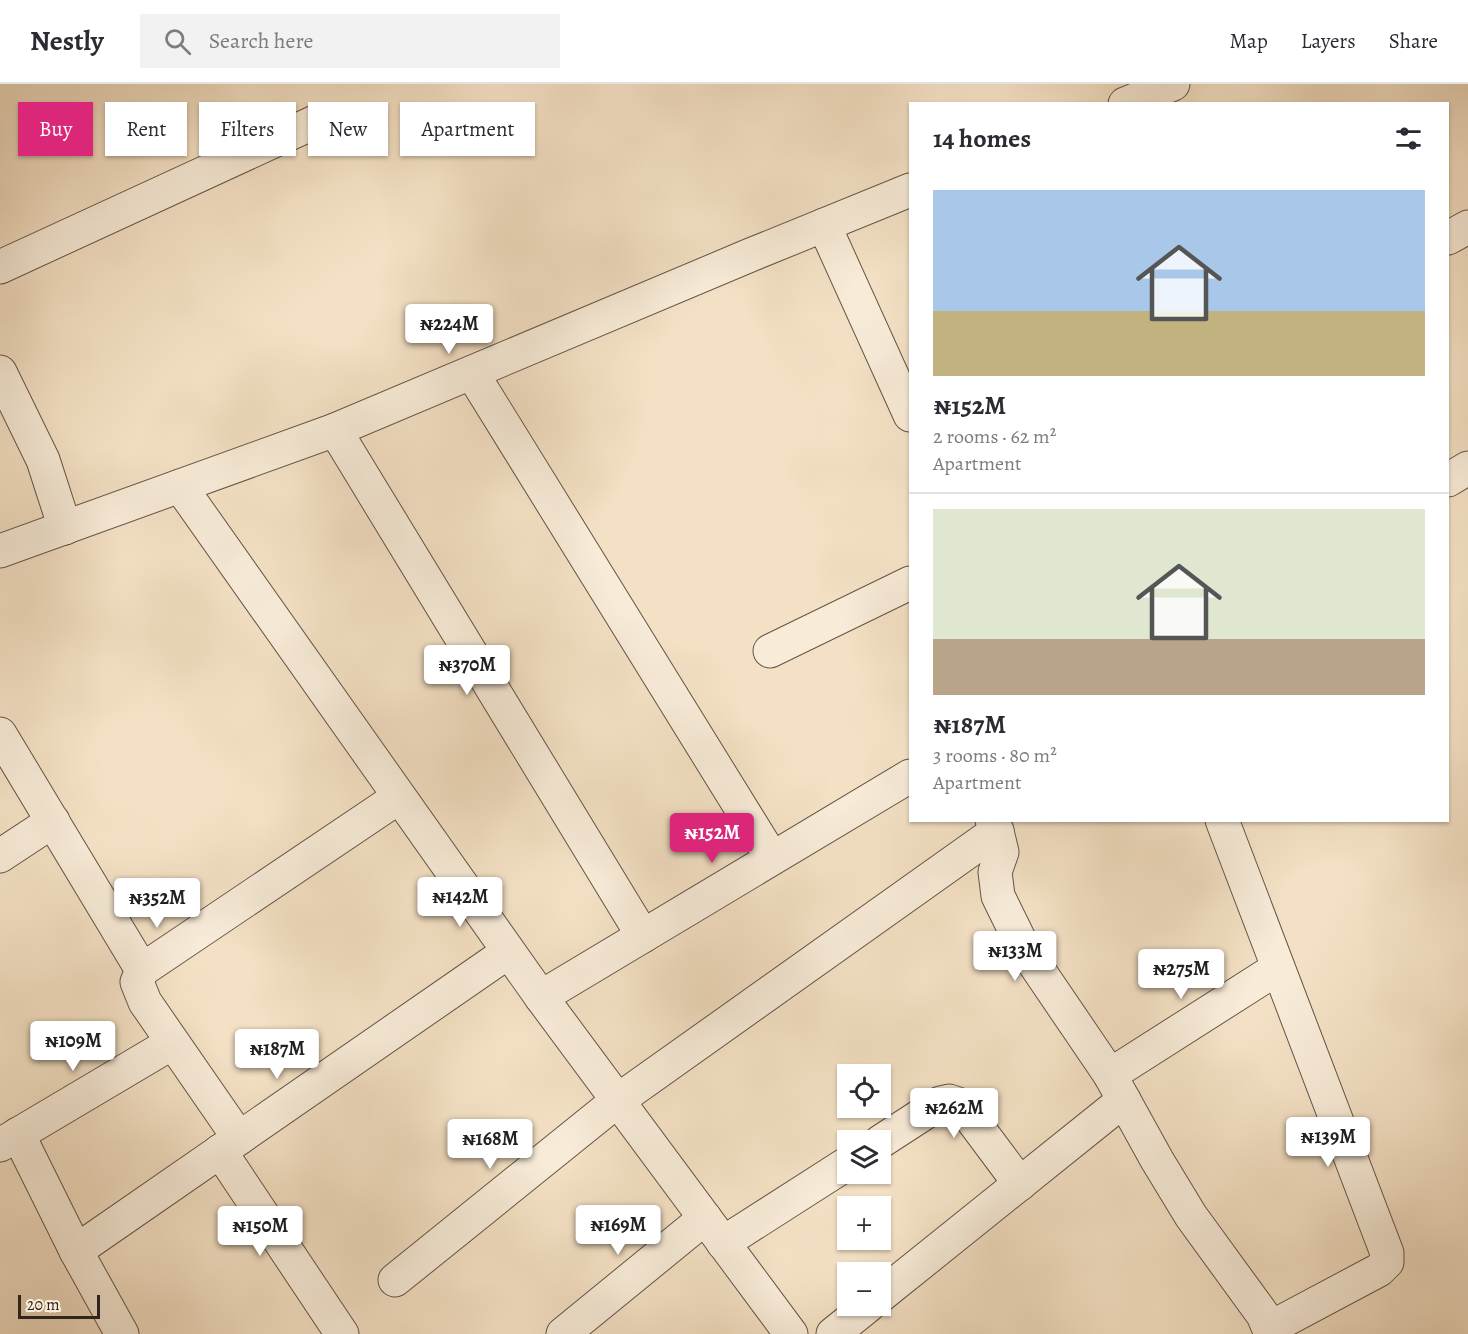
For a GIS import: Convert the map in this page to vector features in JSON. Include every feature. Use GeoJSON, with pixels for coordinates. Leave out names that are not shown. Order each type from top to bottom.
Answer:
{"type":"FeatureCollection","features":[{"type":"Feature","properties":{"kind":"street"},"geometry":{"type":"LineString","coordinates":[[2,256],[308,125]]}},
{"type":"Feature","properties":{"kind":"street"},"geometry":{"type":"LineString","coordinates":[[0,551],[335,430],[909,190]]}},
{"type":"Feature","properties":{"kind":"street"},"geometry":{"type":"LineString","coordinates":[[824,225],[909,413]]}},
{"type":"Feature","properties":{"kind":"street"},"geometry":{"type":"LineString","coordinates":[[1449,237],[1468,227]]}},
{"type":"Feature","properties":{"kind":"street"},"geometry":{"type":"LineString","coordinates":[[0,372],[43,460],[65,528]]}},
{"type":"Feature","properties":{"kind":"street"},"geometry":{"type":"LineString","coordinates":[[472,373],[772,858]]}},
{"type":"Feature","properties":{"kind":"street"},"geometry":{"type":"LineString","coordinates":[[335,430],[642,936]]}},
{"type":"Feature","properties":{"kind":"street"},"geometry":{"type":"LineString","coordinates":[[1449,479],[1468,468]]}},
{"type":"Feature","properties":{"kind":"street"},"geometry":{"type":"LineString","coordinates":[[180,486],[508,952],[791,1334]]}},
{"type":"Feature","properties":{"kind":"street"},"geometry":{"type":"LineString","coordinates":[[770,651],[909,583]]}},
{"type":"Feature","properties":{"kind":"street"},"geometry":{"type":"LineString","coordinates":[[0,734],[142,970]]}},
{"type":"Feature","properties":{"kind":"street"},"geometry":{"type":"LineString","coordinates":[[541,997],[909,777]]}},
{"type":"Feature","properties":{"kind":"street"},"geometry":{"type":"LineString","coordinates":[[342,1334],[229,1145],[172,1043],[145,1002],[137,982],[142,970],[399,797]]}},
{"type":"Feature","properties":{"kind":"street"},"geometry":{"type":"LineString","coordinates":[[0,856],[52,821]]}},
{"type":"Feature","properties":{"kind":"street"},"geometry":{"type":"LineString","coordinates":[[395,1280],[617,1101],[995,826],[1002,852],[995,872],[998,896],[1023,947],[1117,1088],[1191,1216],[1263,1315],[1270,1331],[1379,1270],[1387,1262],[1387,1253],[1223,822]]}},
{"type":"Feature","properties":{"kind":"street"},"geometry":{"type":"LineString","coordinates":[[76,1251],[508,952]]}},
{"type":"Feature","properties":{"kind":"street"},"geometry":{"type":"LineString","coordinates":[[891,1287],[1020,1184],[1117,1088],[1278,969]]}},
{"type":"Feature","properties":{"kind":"street"},"geometry":{"type":"LineString","coordinates":[[122,1334],[76,1251],[9,1140],[172,1043]]}},
{"type":"Feature","properties":{"kind":"street"},"geometry":{"type":"LineString","coordinates":[[891,1135],[940,1103],[949,1101],[961,1105],[1020,1184]]}},
{"type":"Feature","properties":{"kind":"street"},"geometry":{"type":"LineString","coordinates":[[563,1334],[714,1231],[837,1169]]}},
{"type":"Feature","properties":{"kind":"street"},"geometry":{"type":"LineString","coordinates":[[833,1334],[855,1316]]}}]}
